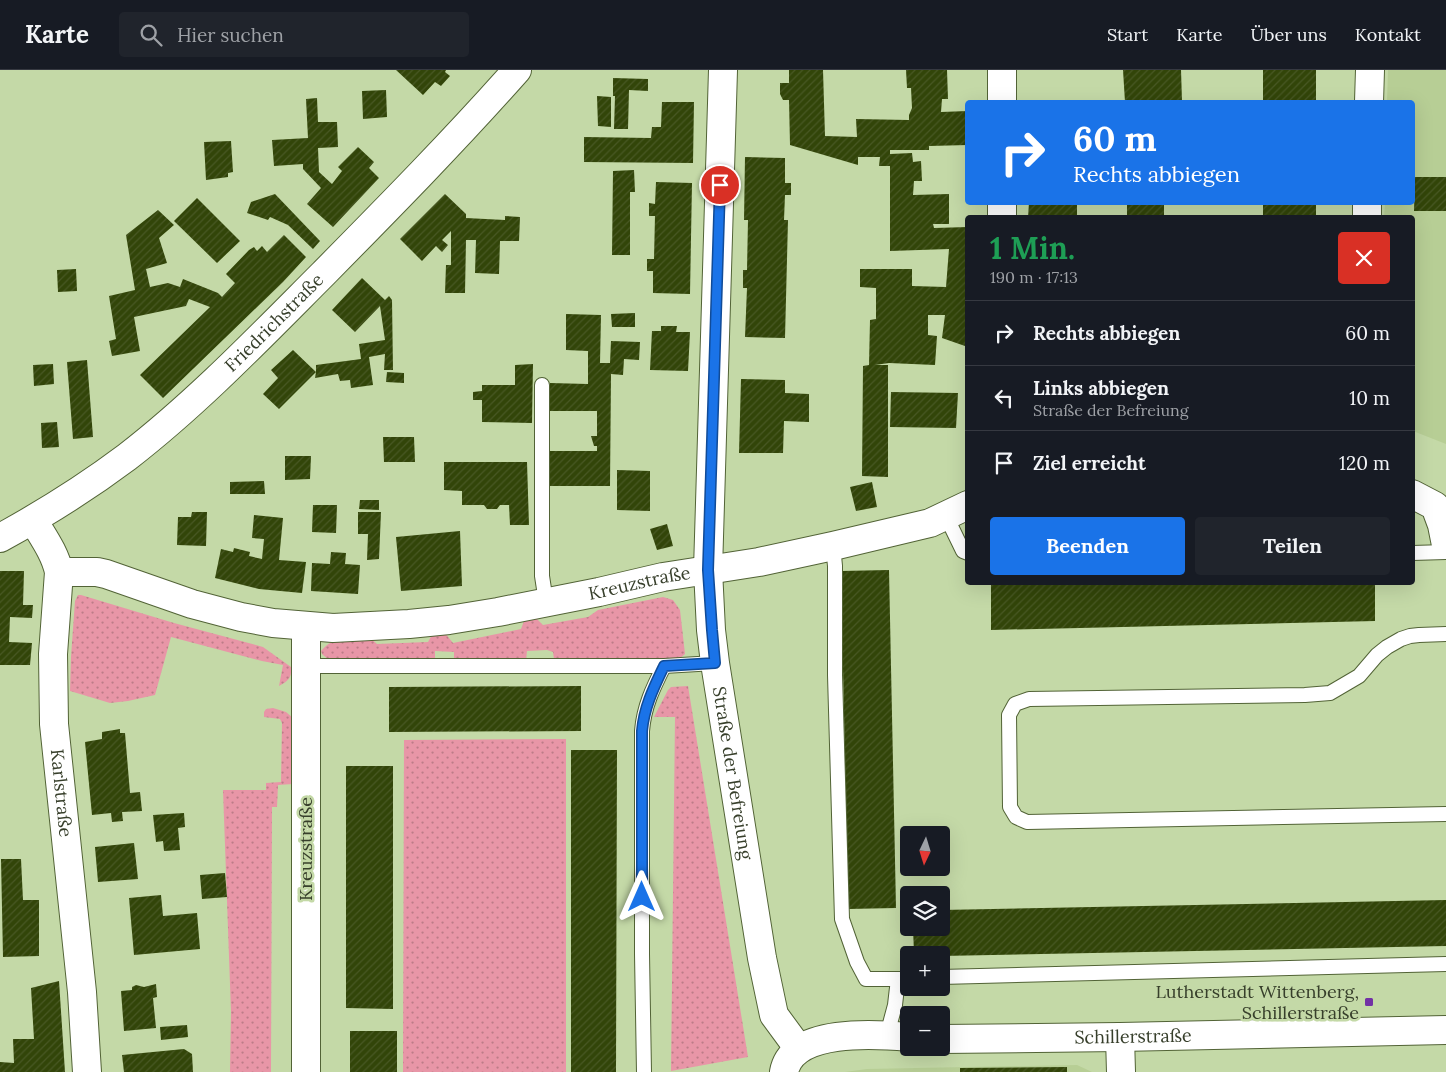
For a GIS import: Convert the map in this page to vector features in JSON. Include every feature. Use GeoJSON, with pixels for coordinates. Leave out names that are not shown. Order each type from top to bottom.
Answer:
{"type":"FeatureCollection","features":[{"type":"Feature","properties":{"kind":"street","name":"Friedrichstraße"},"geometry":{"type":"LineString","coordinates":[[0,538],[33,520],[85,487],[127,457],[183,411],[264,334],[517,70]]}},
{"type":"Feature","properties":{"kind":"street","name":"Straße der Befreiung"},"geometry":{"type":"LineString","coordinates":[[723,70],[708,570],[712,630],[715,663],[762,958],[774,1015],[799,1049]]}},
{"type":"Feature","properties":{"kind":"street"},"geometry":{"type":"LineString","coordinates":[[1002,70],[1002,100]]}},
{"type":"Feature","properties":{"kind":"street"},"geometry":{"type":"LineString","coordinates":[[1369,100],[1370,70]]}},
{"type":"Feature","properties":{"kind":"street"},"geometry":{"type":"LineString","coordinates":[[1415,496],[1435,506],[1442,525],[1446,545]]}},
{"type":"Feature","properties":{"kind":"street","name":"Kreuzstraße"},"geometry":{"type":"LineString","coordinates":[[59,572],[106,574],[192,604],[273,623],[333,628],[409,624],[449,620],[611,589],[663,577],[759,562],[918,526],[957,510]]}},
{"type":"Feature","properties":{"kind":"street","name":"Karlstraße"},"geometry":{"type":"LineString","coordinates":[[33,520],[53,552],[59,572],[53,654],[54,724],[82,992],[87,1072]]}},
{"type":"Feature","properties":{"kind":"street","name":"Kreuzstraße"},"geometry":{"type":"LineString","coordinates":[[306,626],[306,1072]]}},
{"type":"Feature","properties":{"kind":"street","name":"Schillerstraße"},"geometry":{"type":"LineString","coordinates":[[950,1039],[1446,1030]]}},
{"type":"Feature","properties":{"kind":"street"},"geometry":{"type":"LineString","coordinates":[[784,1072],[790,1058],[799,1049],[813,1042],[849,1036],[898,1036]]}},
{"type":"Feature","properties":{"kind":"street"},"geometry":{"type":"LineString","coordinates":[[1120,1037],[1121,1072]]}},
{"type":"Feature","properties":{"kind":"lane"},"geometry":{"type":"LineString","coordinates":[[542,385],[542,576],[546,602]]}},
{"type":"Feature","properties":{"kind":"lane"},"geometry":{"type":"LineString","coordinates":[[957,510],[963,550],[965,551]]}},
{"type":"Feature","properties":{"kind":"lane"},"geometry":{"type":"LineString","coordinates":[[833,546],[835,566],[835,675],[842,919],[857,962],[866,979],[900,979]]}},
{"type":"Feature","properties":{"kind":"lane"},"geometry":{"type":"LineString","coordinates":[[1415,553],[1446,552]]}},
{"type":"Feature","properties":{"kind":"lane"},"geometry":{"type":"LineString","coordinates":[[1446,634],[1410,636],[1401,639],[1386,647],[1359,676],[1330,693],[1305,695],[1029,699],[1015,704],[1009,715],[1010,807],[1016,817],[1028,822],[1446,814]]}},
{"type":"Feature","properties":{"kind":"lane"},"geometry":{"type":"LineString","coordinates":[[305,666],[664,666],[715,663]]}},
{"type":"Feature","properties":{"kind":"lane"},"geometry":{"type":"LineString","coordinates":[[644,1072],[642,731],[643,716],[647,703],[664,666]]}},
{"type":"Feature","properties":{"kind":"lane"},"geometry":{"type":"LineString","coordinates":[[950,977],[1446,964]]}},
{"type":"Feature","properties":{"kind":"lane"},"geometry":{"type":"LineString","coordinates":[[898,1036],[895,1005],[900,989]]}},
{"type":"Feature","properties":{"kind":"shaded area"},"geometry":{"type":"Polygon","coordinates":[[[1388,70],[1446,70],[1446,444],[1415,432],[1415,215],[1384,215],[1385,205],[1415,205],[1415,100],[1387,100],[1388,70]]]}},
{"type":"Feature","properties":{"kind":"shaded area"},"geometry":{"type":"Polygon","coordinates":[[[78,595],[263,647],[291,667],[290,676],[279,686],[283,665],[171,637],[155,695],[110,703],[70,691],[75,601],[78,595]]]}},
{"type":"Feature","properties":{"kind":"shaded area"},"geometry":{"type":"Polygon","coordinates":[[[663,597],[673,600],[680,610],[685,654],[678,660],[554,659],[553,652],[547,650],[527,651],[526,660],[454,659],[454,652],[435,651],[435,659],[329,660],[321,651],[332,642],[349,638],[369,637],[377,644],[428,642],[433,633],[444,632],[453,643],[521,629],[524,621],[536,618],[543,625],[588,617],[598,610],[663,597]]]}},
{"type":"Feature","properties":{"kind":"shaded area"},"geometry":{"type":"Polygon","coordinates":[[[688,686],[748,1057],[671,1071],[675,717],[654,717],[671,687],[688,686]]]}},
{"type":"Feature","properties":{"kind":"shaded area"},"geometry":{"type":"Polygon","coordinates":[[[273,708],[286,712],[293,718],[293,784],[278,785],[277,807],[272,807],[271,1072],[230,1072],[231,1012],[223,790],[266,790],[266,783],[281,782],[282,723],[280,719],[264,717],[266,709],[273,708]]]}},
{"type":"Feature","properties":{"kind":"shaded area"},"geometry":{"type":"Polygon","coordinates":[[[566,739],[566,1072],[403,1072],[404,740],[566,739]]]}},
{"type":"Feature","properties":{"kind":"shaded area"},"geometry":{"type":"Polygon","coordinates":[[[1077,1065],[1092,1072],[845,1072],[867,1069],[1077,1065]]]}},
{"type":"Feature","properties":{"kind":"building"},"geometry":{"type":"Polygon","coordinates":[[[396,70],[446,70],[445,72],[450,76],[441,86],[435,82],[423,95],[396,70]]]}},
{"type":"Feature","properties":{"kind":"building"},"geometry":{"type":"Polygon","coordinates":[[[789,70],[823,70],[825,136],[857,137],[856,119],[909,120],[912,108],[911,88],[907,88],[906,70],[947,70],[948,99],[942,99],[941,112],[965,111],[965,145],[929,146],[929,150],[890,150],[890,154],[912,153],[913,162],[921,161],[922,181],[914,181],[913,195],[949,194],[949,224],[933,224],[934,228],[965,227],[965,346],[942,338],[945,315],[928,315],[928,335],[937,336],[935,365],[889,363],[875,365],[888,365],[888,477],[862,476],[863,366],[869,365],[870,320],[876,319],[876,288],[860,287],[860,269],[912,269],[912,286],[946,287],[949,249],[890,251],[890,166],[879,166],[880,157],[858,157],[858,165],[790,145],[789,100],[783,100],[780,94],[780,83],[789,83],[789,70]]]}},
{"type":"Feature","properties":{"kind":"building"},"geometry":{"type":"Polygon","coordinates":[[[1123,70],[1181,70],[1182,100],[1125,100],[1123,70]]]}},
{"type":"Feature","properties":{"kind":"building"},"geometry":{"type":"Polygon","coordinates":[[[1263,70],[1316,70],[1316,100],[1263,100],[1263,70]]]}},
{"type":"Feature","properties":{"kind":"building"},"geometry":{"type":"Polygon","coordinates":[[[613,78],[648,79],[648,91],[629,90],[628,129],[614,129],[615,96],[613,96],[613,78]]]}},
{"type":"Feature","properties":{"kind":"building"},"geometry":{"type":"Polygon","coordinates":[[[386,90],[387,117],[363,119],[362,91],[386,90]]]}},
{"type":"Feature","properties":{"kind":"building"},"geometry":{"type":"Polygon","coordinates":[[[597,96],[611,97],[611,127],[598,126],[597,96]]]}},
{"type":"Feature","properties":{"kind":"building"},"geometry":{"type":"Polygon","coordinates":[[[317,98],[318,122],[337,122],[338,147],[318,148],[319,172],[332,184],[342,171],[338,167],[358,147],[374,162],[369,168],[379,178],[333,227],[307,204],[321,188],[303,169],[303,164],[274,166],[272,140],[308,138],[306,99],[317,98]]]}},
{"type":"Feature","properties":{"kind":"building"},"geometry":{"type":"Polygon","coordinates":[[[662,102],[694,102],[693,163],[584,162],[584,137],[651,138],[652,127],[661,127],[662,102]]]}},
{"type":"Feature","properties":{"kind":"building"},"geometry":{"type":"Polygon","coordinates":[[[231,141],[233,172],[228,173],[228,177],[206,180],[204,142],[231,141]]]}},
{"type":"Feature","properties":{"kind":"building"},"geometry":{"type":"Polygon","coordinates":[[[745,157],[785,158],[785,183],[791,183],[791,195],[785,195],[784,220],[788,220],[785,338],[745,337],[747,288],[743,288],[743,270],[747,270],[748,220],[744,220],[745,157]]]}},
{"type":"Feature","properties":{"kind":"building"},"geometry":{"type":"Polygon","coordinates":[[[634,170],[635,192],[630,192],[630,255],[612,255],[613,171],[634,170]]]}},
{"type":"Feature","properties":{"kind":"building"},"geometry":{"type":"Polygon","coordinates":[[[1415,177],[1446,177],[1446,211],[1414,211],[1415,177]]]}},
{"type":"Feature","properties":{"kind":"building"},"geometry":{"type":"Polygon","coordinates":[[[656,182],[692,183],[690,294],[653,293],[653,271],[647,271],[647,259],[654,259],[655,216],[649,216],[649,203],[655,204],[656,182]]]}},
{"type":"Feature","properties":{"kind":"building"},"geometry":{"type":"Polygon","coordinates":[[[275,194],[320,241],[313,249],[288,225],[270,217],[268,220],[247,213],[251,202],[275,194]]]}},
{"type":"Feature","properties":{"kind":"building"},"geometry":{"type":"Polygon","coordinates":[[[445,194],[466,214],[466,218],[505,220],[505,216],[520,217],[519,241],[500,241],[499,274],[475,273],[476,240],[466,240],[465,293],[445,293],[446,265],[451,265],[451,231],[442,240],[448,245],[442,252],[436,246],[422,261],[400,239],[445,194]]]}},
{"type":"Feature","properties":{"kind":"building"},"geometry":{"type":"Polygon","coordinates":[[[197,198],[240,241],[217,263],[174,221],[197,198]]]}},
{"type":"Feature","properties":{"kind":"building"},"geometry":{"type":"Polygon","coordinates":[[[1029,205],[1077,205],[1077,215],[1028,215],[1029,205]]]}},
{"type":"Feature","properties":{"kind":"building"},"geometry":{"type":"Polygon","coordinates":[[[1127,205],[1164,205],[1164,215],[1127,215],[1127,205]]]}},
{"type":"Feature","properties":{"kind":"building"},"geometry":{"type":"Polygon","coordinates":[[[1263,205],[1316,205],[1316,215],[1263,215],[1263,205]]]}},
{"type":"Feature","properties":{"kind":"building"},"geometry":{"type":"Polygon","coordinates":[[[158,210],[174,225],[159,238],[167,263],[146,269],[150,287],[168,283],[180,287],[183,279],[218,293],[222,297],[235,283],[226,274],[249,250],[254,247],[257,251],[262,246],[267,252],[284,235],[306,257],[283,282],[163,398],[140,375],[210,307],[189,299],[186,306],[134,317],[140,351],[112,356],[109,341],[116,339],[109,296],[135,290],[126,235],[158,210]]]}},
{"type":"Feature","properties":{"kind":"building"},"geometry":{"type":"Polygon","coordinates":[[[76,269],[77,291],[58,292],[57,270],[76,269]]]}},
{"type":"Feature","properties":{"kind":"building"},"geometry":{"type":"Polygon","coordinates":[[[362,278],[385,300],[389,296],[392,300],[393,370],[384,370],[385,354],[369,357],[373,385],[351,388],[350,380],[340,381],[338,374],[315,378],[316,365],[361,359],[359,344],[385,340],[380,306],[355,332],[332,310],[362,278]]]}},
{"type":"Feature","properties":{"kind":"building"},"geometry":{"type":"Polygon","coordinates":[[[635,313],[635,327],[612,327],[611,314],[635,313]]]}},
{"type":"Feature","properties":{"kind":"building"},"geometry":{"type":"Polygon","coordinates":[[[566,314],[601,315],[600,363],[610,363],[611,341],[640,342],[639,360],[624,359],[623,375],[611,374],[610,486],[547,486],[548,451],[597,451],[597,446],[594,446],[591,436],[597,436],[597,411],[549,411],[550,383],[588,384],[588,351],[566,350],[566,314]]]}},
{"type":"Feature","properties":{"kind":"building"},"geometry":{"type":"Polygon","coordinates":[[[661,326],[677,326],[676,332],[690,332],[688,371],[650,370],[652,331],[661,331],[661,326]]]}},
{"type":"Feature","properties":{"kind":"building"},"geometry":{"type":"Polygon","coordinates":[[[293,350],[316,372],[279,409],[263,394],[278,378],[271,370],[293,350]]]}},
{"type":"Feature","properties":{"kind":"building"},"geometry":{"type":"Polygon","coordinates":[[[87,360],[93,437],[73,439],[67,362],[87,360]]]}},
{"type":"Feature","properties":{"kind":"building"},"geometry":{"type":"Polygon","coordinates":[[[53,364],[54,384],[34,386],[33,365],[53,364]]]}},
{"type":"Feature","properties":{"kind":"building"},"geometry":{"type":"Polygon","coordinates":[[[533,364],[532,423],[482,422],[482,400],[473,400],[473,392],[482,391],[482,385],[515,385],[515,365],[533,364]]]}},
{"type":"Feature","properties":{"kind":"building"},"geometry":{"type":"Polygon","coordinates":[[[387,372],[404,373],[404,383],[386,382],[387,372]]]}},
{"type":"Feature","properties":{"kind":"building"},"geometry":{"type":"Polygon","coordinates":[[[741,379],[785,380],[785,393],[809,394],[809,422],[784,421],[783,453],[739,453],[741,379]]]}},
{"type":"Feature","properties":{"kind":"building"},"geometry":{"type":"Polygon","coordinates":[[[891,392],[958,393],[956,428],[890,427],[891,392]]]}},
{"type":"Feature","properties":{"kind":"building"},"geometry":{"type":"Polygon","coordinates":[[[57,422],[59,447],[42,448],[41,423],[57,422]]]}},
{"type":"Feature","properties":{"kind":"building"},"geometry":{"type":"Polygon","coordinates":[[[383,437],[414,437],[415,462],[384,462],[383,437]]]}},
{"type":"Feature","properties":{"kind":"building"},"geometry":{"type":"Polygon","coordinates":[[[285,456],[311,456],[310,479],[285,480],[285,456]]]}},
{"type":"Feature","properties":{"kind":"building"},"geometry":{"type":"Polygon","coordinates":[[[444,462],[527,462],[529,525],[510,525],[509,505],[500,505],[497,509],[487,509],[484,505],[462,505],[462,491],[444,490],[444,462]]]}},
{"type":"Feature","properties":{"kind":"building"},"geometry":{"type":"Polygon","coordinates":[[[617,470],[650,471],[650,511],[617,510],[617,470]]]}},
{"type":"Feature","properties":{"kind":"building"},"geometry":{"type":"Polygon","coordinates":[[[264,481],[265,494],[230,494],[230,482],[264,481]]]}},
{"type":"Feature","properties":{"kind":"building"},"geometry":{"type":"Polygon","coordinates":[[[872,482],[877,507],[856,511],[850,487],[872,482]]]}},
{"type":"Feature","properties":{"kind":"building"},"geometry":{"type":"Polygon","coordinates":[[[360,500],[379,500],[379,510],[359,509],[360,500]]]}},
{"type":"Feature","properties":{"kind":"building"},"geometry":{"type":"Polygon","coordinates":[[[313,505],[337,505],[336,533],[312,532],[313,505]]]}},
{"type":"Feature","properties":{"kind":"building"},"geometry":{"type":"Polygon","coordinates":[[[192,512],[207,512],[206,546],[177,545],[178,517],[191,517],[192,512]]]}},
{"type":"Feature","properties":{"kind":"building"},"geometry":{"type":"Polygon","coordinates":[[[358,512],[381,512],[379,559],[367,560],[368,534],[358,534],[358,512]]]}},
{"type":"Feature","properties":{"kind":"building"},"geometry":{"type":"Polygon","coordinates":[[[254,515],[283,518],[279,560],[306,562],[302,593],[259,589],[215,578],[221,549],[233,552],[234,548],[250,552],[249,556],[262,559],[264,539],[252,538],[254,515]]]}},
{"type":"Feature","properties":{"kind":"building"},"geometry":{"type":"Polygon","coordinates":[[[667,524],[673,546],[657,550],[650,529],[667,524]]]}},
{"type":"Feature","properties":{"kind":"building"},"geometry":{"type":"Polygon","coordinates":[[[460,531],[462,586],[401,591],[396,537],[460,531]]]}},
{"type":"Feature","properties":{"kind":"building"},"geometry":{"type":"Polygon","coordinates":[[[331,552],[346,553],[345,564],[360,565],[358,594],[311,591],[312,563],[330,564],[331,552]]]}},
{"type":"Feature","properties":{"kind":"building"},"geometry":{"type":"Polygon","coordinates":[[[889,570],[896,908],[848,909],[841,571],[889,570]]]}},
{"type":"Feature","properties":{"kind":"building"},"geometry":{"type":"Polygon","coordinates":[[[0,571],[24,571],[23,605],[33,605],[32,618],[10,617],[9,642],[32,643],[30,665],[0,665],[0,571]]]}},
{"type":"Feature","properties":{"kind":"building"},"geometry":{"type":"Polygon","coordinates":[[[991,585],[1375,585],[1375,621],[991,630],[991,585]]]}},
{"type":"Feature","properties":{"kind":"building"},"geometry":{"type":"Polygon","coordinates":[[[581,686],[581,731],[389,732],[389,687],[581,686]]]}},
{"type":"Feature","properties":{"kind":"building"},"geometry":{"type":"Polygon","coordinates":[[[120,729],[120,733],[125,733],[130,793],[140,792],[142,811],[122,812],[123,821],[112,822],[111,813],[92,815],[85,742],[102,739],[102,732],[120,729]]]}},
{"type":"Feature","properties":{"kind":"building"},"geometry":{"type":"Polygon","coordinates":[[[571,750],[617,750],[616,1072],[571,1072],[571,750]]]}},
{"type":"Feature","properties":{"kind":"building"},"geometry":{"type":"Polygon","coordinates":[[[346,766],[393,766],[393,1009],[346,1008],[346,766]]]}},
{"type":"Feature","properties":{"kind":"building"},"geometry":{"type":"Polygon","coordinates":[[[184,813],[185,827],[178,828],[180,850],[164,851],[163,841],[156,842],[153,815],[184,813]]]}},
{"type":"Feature","properties":{"kind":"building"},"geometry":{"type":"Polygon","coordinates":[[[134,843],[138,879],[98,882],[95,847],[134,843]]]}},
{"type":"Feature","properties":{"kind":"building"},"geometry":{"type":"Polygon","coordinates":[[[1,859],[21,859],[23,900],[39,900],[39,956],[3,957],[1,859]]]}},
{"type":"Feature","properties":{"kind":"building"},"geometry":{"type":"Polygon","coordinates":[[[225,873],[227,897],[202,899],[200,875],[225,873]]]}},
{"type":"Feature","properties":{"kind":"building"},"geometry":{"type":"Polygon","coordinates":[[[161,895],[163,916],[197,913],[200,949],[134,955],[129,898],[161,895]]]}},
{"type":"Feature","properties":{"kind":"building"},"geometry":{"type":"Polygon","coordinates":[[[1446,900],[1446,946],[950,956],[950,946],[914,946],[913,936],[950,936],[950,910],[1446,900]]]}},
{"type":"Feature","properties":{"kind":"building"},"geometry":{"type":"Polygon","coordinates":[[[59,981],[65,1072],[0,1072],[0,1062],[14,1063],[13,1039],[34,1039],[31,988],[59,981]]]}},
{"type":"Feature","properties":{"kind":"building"},"geometry":{"type":"Polygon","coordinates":[[[156,984],[157,997],[153,998],[156,1028],[124,1031],[121,991],[132,990],[132,987],[136,985],[144,987],[156,984]]]}},
{"type":"Feature","properties":{"kind":"building"},"geometry":{"type":"Polygon","coordinates":[[[187,1025],[188,1037],[161,1040],[160,1027],[187,1025]]]}},
{"type":"Feature","properties":{"kind":"building"},"geometry":{"type":"Polygon","coordinates":[[[350,1031],[397,1031],[397,1072],[350,1072],[350,1031]]]}},
{"type":"Feature","properties":{"kind":"building"},"geometry":{"type":"Polygon","coordinates":[[[184,1049],[192,1054],[193,1072],[124,1072],[122,1055],[184,1049]]]}},
{"type":"Feature","properties":{"kind":"building"},"geometry":{"type":"Polygon","coordinates":[[[1067,1067],[1067,1072],[960,1072],[960,1068],[1067,1067]]]}},
{"type":"Feature","properties":{"kind":"place","name":"Lutherstadt Wittenberg, Schillerstraße"},"geometry":{"type":"Point","coordinates":[1369,1002]}},
{"type":"Feature","properties":{"kind":"route"},"geometry":{"type":"LineString","coordinates":[[642,897],[642,731],[643,716],[647,703],[664,666],[715,663],[708,570],[720,185]]}}]}
